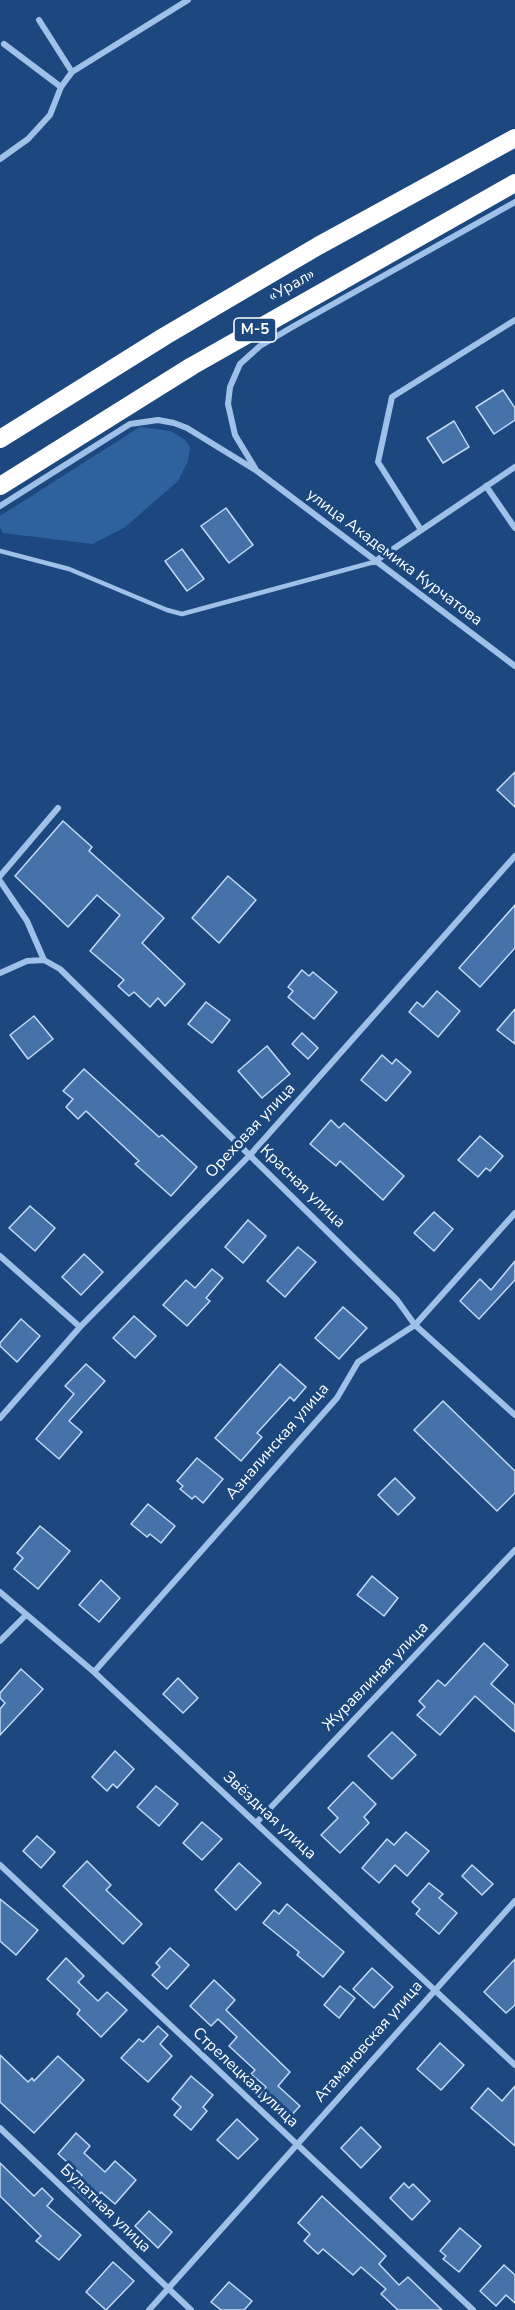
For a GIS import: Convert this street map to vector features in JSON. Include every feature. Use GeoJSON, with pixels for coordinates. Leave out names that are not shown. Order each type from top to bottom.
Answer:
{"type":"FeatureCollection","features":[{"type":"Feature","properties":{"kind":"highway","name":"«Урал»"},"geometry":{"type":"LineString","coordinates":[[0,439],[165,336],[288,264],[515,138]]}},
{"type":"Feature","properties":{"kind":"highway","name":"«Урал»"},"geometry":{"type":"LineString","coordinates":[[0,486],[192,366],[515,183]]}},
{"type":"Feature","properties":{"kind":"street"},"geometry":{"type":"LineString","coordinates":[[170,0],[175,8]]}},
{"type":"Feature","properties":{"kind":"street"},"geometry":{"type":"LineString","coordinates":[[0,159],[28,139],[50,115],[61,87],[72,72],[188,0]]}},
{"type":"Feature","properties":{"kind":"street"},"geometry":{"type":"LineString","coordinates":[[39,20],[72,72]]}},
{"type":"Feature","properties":{"kind":"street"},"geometry":{"type":"LineString","coordinates":[[4,44],[61,87]]}},
{"type":"Feature","properties":{"kind":"street"},"geometry":{"type":"LineString","coordinates":[[257,471],[235,435],[228,404],[230,387],[240,364],[260,346],[515,202]]}},
{"type":"Feature","properties":{"kind":"street"},"geometry":{"type":"LineString","coordinates":[[421,530],[378,462],[392,397],[515,320]]}},
{"type":"Feature","properties":{"kind":"street"},"geometry":{"type":"LineString","coordinates":[[0,506],[114,433],[142,420],[158,420],[187,428],[257,471]]}},
{"type":"Feature","properties":{"kind":"street"},"geometry":{"type":"LineString","coordinates":[[374,562],[515,467]]}},
{"type":"Feature","properties":{"kind":"street","name":"улица Академика Курчатова"},"geometry":{"type":"LineString","coordinates":[[257,471],[374,562],[515,666]]}},
{"type":"Feature","properties":{"kind":"street"},"geometry":{"type":"LineString","coordinates":[[486,486],[515,528]]}},
{"type":"Feature","properties":{"kind":"street"},"geometry":{"type":"LineString","coordinates":[[0,876],[58,808]]}},
{"type":"Feature","properties":{"kind":"street","name":"Ореховая улица"},"geometry":{"type":"LineString","coordinates":[[0,1418],[80,1327],[250,1155],[515,856]]}},
{"type":"Feature","properties":{"kind":"street"},"geometry":{"type":"LineString","coordinates":[[0,881],[27,921],[44,960],[27,961],[2,971]]}},
{"type":"Feature","properties":{"kind":"street","name":"Красная улица"},"geometry":{"type":"LineString","coordinates":[[44,960],[60,969],[397,1299],[415,1324],[515,1415]]}},
{"type":"Feature","properties":{"kind":"street","name":"Азналинская улица"},"geometry":{"type":"LineString","coordinates":[[94,1672],[337,1398],[358,1362],[415,1324],[515,1213]]}},
{"type":"Feature","properties":{"kind":"street"},"geometry":{"type":"LineString","coordinates":[[0,1256],[80,1327]]}},
{"type":"Feature","properties":{"kind":"street","name":"Журавлиная улица"},"geometry":{"type":"LineString","coordinates":[[256,1823],[515,1550]]}},
{"type":"Feature","properties":{"kind":"street","name":"Звёздная улица"},"geometry":{"type":"LineString","coordinates":[[0,1592],[25,1616],[94,1672],[515,2065]]}},
{"type":"Feature","properties":{"kind":"street"},"geometry":{"type":"LineString","coordinates":[[0,1641],[25,1616]]}},
{"type":"Feature","properties":{"kind":"street","name":"Стрелецкая улица"},"geometry":{"type":"LineString","coordinates":[[0,1865],[473,2310]]}},
{"type":"Feature","properties":{"kind":"street","name":"Атамановская улица"},"geometry":{"type":"LineString","coordinates":[[149,2310],[297,2146],[434,1988],[515,1901]]}},
{"type":"Feature","properties":{"kind":"street","name":"Булатная улица"},"geometry":{"type":"LineString","coordinates":[[0,2128],[191,2310]]}},
{"type":"Feature","properties":{"kind":"lane"},"geometry":{"type":"LineString","coordinates":[[0,551],[69,569],[166,610],[182,614],[374,562]]}},
{"type":"Feature","properties":{"kind":"shaded area"},"geometry":{"type":"Polygon","coordinates":[[[140,427],[170,431],[184,439],[190,447],[188,461],[178,481],[125,527],[93,544],[3,533],[0,527],[0,516],[140,427]]]}},
{"type":"Feature","properties":{"kind":"building"},"geometry":{"type":"Polygon","coordinates":[[[503,390],[515,408],[515,420],[494,434],[476,407],[503,390]]]}},
{"type":"Feature","properties":{"kind":"building"},"geometry":{"type":"Polygon","coordinates":[[[454,421],[469,447],[443,463],[427,438],[454,421]]]}},
{"type":"Feature","properties":{"kind":"building"},"geometry":{"type":"Polygon","coordinates":[[[226,508],[253,545],[229,563],[201,526],[226,508]]]}},
{"type":"Feature","properties":{"kind":"building"},"geometry":{"type":"Polygon","coordinates":[[[182,549],[204,579],[187,591],[165,561],[182,549]]]}},
{"type":"Feature","properties":{"kind":"building"},"geometry":{"type":"Polygon","coordinates":[[[515,772],[515,807],[497,790],[515,772]]]}},
{"type":"Feature","properties":{"kind":"building"},"geometry":{"type":"Polygon","coordinates":[[[63,821],[92,847],[89,851],[164,918],[142,943],[185,984],[165,1006],[158,998],[150,1007],[134,992],[129,996],[118,986],[124,980],[90,951],[120,915],[97,895],[68,927],[15,876],[63,821]]]}},
{"type":"Feature","properties":{"kind":"building"},"geometry":{"type":"Polygon","coordinates":[[[228,876],[256,900],[219,943],[192,918],[228,876]]]}},
{"type":"Feature","properties":{"kind":"building"},"geometry":{"type":"Polygon","coordinates":[[[515,905],[515,948],[480,987],[459,968],[515,905]]]}},
{"type":"Feature","properties":{"kind":"building"},"geometry":{"type":"Polygon","coordinates":[[[302,970],[309,976],[313,972],[337,992],[314,1019],[288,997],[293,991],[288,987],[302,970]]]}},
{"type":"Feature","properties":{"kind":"building"},"geometry":{"type":"Polygon","coordinates":[[[437,991],[460,1011],[438,1037],[409,1012],[417,1002],[423,1007],[437,991]]]}},
{"type":"Feature","properties":{"kind":"building"},"geometry":{"type":"Polygon","coordinates":[[[206,1002],[230,1020],[212,1043],[188,1024],[206,1002]]]}},
{"type":"Feature","properties":{"kind":"building"},"geometry":{"type":"Polygon","coordinates":[[[515,1009],[515,1044],[497,1030],[515,1009]]]}},
{"type":"Feature","properties":{"kind":"building"},"geometry":{"type":"Polygon","coordinates":[[[34,1016],[53,1039],[28,1059],[10,1035],[34,1016]]]}},
{"type":"Feature","properties":{"kind":"building"},"geometry":{"type":"Polygon","coordinates":[[[302,1033],[318,1048],[308,1059],[292,1044],[302,1033]]]}},
{"type":"Feature","properties":{"kind":"building"},"geometry":{"type":"Polygon","coordinates":[[[267,1046],[290,1074],[262,1098],[238,1071],[267,1046]]]}},
{"type":"Feature","properties":{"kind":"building"},"geometry":{"type":"Polygon","coordinates":[[[382,1055],[392,1064],[396,1059],[411,1072],[386,1101],[361,1080],[382,1055]]]}},
{"type":"Feature","properties":{"kind":"building"},"geometry":{"type":"Polygon","coordinates":[[[84,1069],[159,1137],[162,1135],[197,1167],[171,1196],[135,1164],[139,1161],[86,1111],[78,1119],[66,1107],[73,1099],[63,1091],[84,1069]]]}},
{"type":"Feature","properties":{"kind":"building"},"geometry":{"type":"Polygon","coordinates":[[[331,1120],[339,1128],[344,1123],[404,1176],[383,1200],[340,1161],[336,1166],[310,1144],[331,1120]]]}},
{"type":"Feature","properties":{"kind":"building"},"geometry":{"type":"Polygon","coordinates":[[[480,1136],[503,1156],[490,1171],[486,1168],[478,1177],[458,1160],[480,1136]]]}},
{"type":"Feature","properties":{"kind":"building"},"geometry":{"type":"Polygon","coordinates":[[[30,1206],[55,1228],[35,1251],[9,1228],[30,1206]]]}},
{"type":"Feature","properties":{"kind":"building"},"geometry":{"type":"Polygon","coordinates":[[[434,1212],[453,1229],[434,1251],[414,1233],[434,1212]]]}},
{"type":"Feature","properties":{"kind":"building"},"geometry":{"type":"Polygon","coordinates":[[[248,1220],[266,1236],[243,1263],[225,1247],[248,1220]]]}},
{"type":"Feature","properties":{"kind":"building"},"geometry":{"type":"Polygon","coordinates":[[[298,1247],[316,1262],[285,1297],[267,1281],[298,1247]]]}},
{"type":"Feature","properties":{"kind":"building"},"geometry":{"type":"Polygon","coordinates":[[[84,1254],[103,1272],[81,1295],[62,1277],[84,1254]]]}},
{"type":"Feature","properties":{"kind":"building"},"geometry":{"type":"Polygon","coordinates":[[[515,1261],[515,1280],[479,1319],[460,1301],[480,1279],[491,1290],[515,1261]]]}},
{"type":"Feature","properties":{"kind":"building"},"geometry":{"type":"Polygon","coordinates":[[[212,1269],[223,1278],[206,1298],[210,1301],[187,1326],[163,1305],[186,1280],[195,1288],[212,1269]]]}},
{"type":"Feature","properties":{"kind":"building"},"geometry":{"type":"Polygon","coordinates":[[[343,1307],[367,1328],[339,1359],[315,1338],[343,1307]]]}},
{"type":"Feature","properties":{"kind":"building"},"geometry":{"type":"Polygon","coordinates":[[[134,1316],[156,1336],[135,1358],[113,1338],[134,1316]]]}},
{"type":"Feature","properties":{"kind":"building"},"geometry":{"type":"Polygon","coordinates":[[[21,1319],[40,1336],[17,1362],[0,1346],[0,1343],[21,1319]]]}},
{"type":"Feature","properties":{"kind":"building"},"geometry":{"type":"Polygon","coordinates":[[[86,1364],[105,1381],[69,1421],[82,1432],[59,1459],[36,1439],[74,1394],[65,1386],[86,1364]]]}},
{"type":"Feature","properties":{"kind":"building"},"geometry":{"type":"Polygon","coordinates":[[[280,1364],[306,1387],[294,1401],[290,1397],[257,1433],[262,1437],[241,1461],[215,1438],[280,1364]]]}},
{"type":"Feature","properties":{"kind":"building"},"geometry":{"type":"Polygon","coordinates":[[[443,1401],[515,1471],[515,1493],[497,1511],[414,1430],[443,1401]]]}},
{"type":"Feature","properties":{"kind":"building"},"geometry":{"type":"Polygon","coordinates":[[[197,1458],[223,1479],[203,1503],[195,1496],[192,1499],[180,1489],[183,1486],[177,1481],[197,1458]]]}},
{"type":"Feature","properties":{"kind":"building"},"geometry":{"type":"Polygon","coordinates":[[[395,1478],[415,1498],[398,1515],[378,1495],[395,1478]]]}},
{"type":"Feature","properties":{"kind":"building"},"geometry":{"type":"Polygon","coordinates":[[[148,1504],[175,1526],[161,1543],[150,1534],[147,1537],[131,1524],[148,1504]]]}},
{"type":"Feature","properties":{"kind":"building"},"geometry":{"type":"Polygon","coordinates":[[[40,1526],[70,1551],[38,1589],[14,1569],[23,1558],[17,1553],[40,1526]]]}},
{"type":"Feature","properties":{"kind":"building"},"geometry":{"type":"Polygon","coordinates":[[[372,1576],[398,1598],[384,1616],[357,1595],[372,1576]]]}},
{"type":"Feature","properties":{"kind":"building"},"geometry":{"type":"Polygon","coordinates":[[[101,1580],[120,1598],[99,1622],[79,1605],[101,1580]]]}},
{"type":"Feature","properties":{"kind":"building"},"geometry":{"type":"Polygon","coordinates":[[[484,1643],[508,1665],[491,1684],[515,1705],[515,1732],[475,1696],[440,1735],[417,1715],[425,1707],[419,1701],[438,1680],[445,1686],[484,1643]]]}},
{"type":"Feature","properties":{"kind":"building"},"geometry":{"type":"Polygon","coordinates":[[[21,1669],[43,1689],[0,1735],[0,1709],[5,1703],[0,1698],[0,1693],[21,1669]]]}},
{"type":"Feature","properties":{"kind":"building"},"geometry":{"type":"Polygon","coordinates":[[[178,1678],[198,1698],[183,1713],[163,1694],[178,1678]]]}},
{"type":"Feature","properties":{"kind":"building"},"geometry":{"type":"Polygon","coordinates":[[[392,1732],[416,1755],[392,1779],[368,1756],[392,1732]]]}},
{"type":"Feature","properties":{"kind":"building"},"geometry":{"type":"Polygon","coordinates":[[[115,1751],[134,1769],[117,1788],[113,1784],[107,1791],[92,1777],[115,1751]]]}},
{"type":"Feature","properties":{"kind":"building"},"geometry":{"type":"Polygon","coordinates":[[[353,1782],[376,1804],[364,1817],[369,1823],[340,1853],[321,1835],[338,1818],[328,1808],[353,1782]]]}},
{"type":"Feature","properties":{"kind":"building"},"geometry":{"type":"Polygon","coordinates":[[[156,1786],[178,1804],[159,1826],[137,1807],[156,1786]]]}},
{"type":"Feature","properties":{"kind":"building"},"geometry":{"type":"Polygon","coordinates":[[[202,1822],[222,1839],[202,1860],[183,1843],[202,1822]]]}},
{"type":"Feature","properties":{"kind":"building"},"geometry":{"type":"Polygon","coordinates":[[[406,1832],[429,1851],[407,1876],[395,1865],[379,1883],[362,1868],[387,1839],[394,1845],[406,1832]]]}},
{"type":"Feature","properties":{"kind":"building"},"geometry":{"type":"Polygon","coordinates":[[[37,1836],[55,1852],[41,1868],[23,1851],[37,1836]]]}},
{"type":"Feature","properties":{"kind":"building"},"geometry":{"type":"Polygon","coordinates":[[[87,1861],[111,1885],[106,1890],[142,1924],[123,1944],[63,1886],[87,1861]]]}},
{"type":"Feature","properties":{"kind":"building"},"geometry":{"type":"Polygon","coordinates":[[[239,1863],[261,1883],[236,1910],[215,1890],[239,1863]]]}},
{"type":"Feature","properties":{"kind":"building"},"geometry":{"type":"Polygon","coordinates":[[[472,1865],[493,1884],[482,1895],[462,1876],[472,1865]]]}},
{"type":"Feature","properties":{"kind":"building"},"geometry":{"type":"Polygon","coordinates":[[[429,1883],[443,1894],[439,1898],[457,1913],[439,1934],[416,1914],[420,1909],[412,1902],[429,1883]]]}},
{"type":"Feature","properties":{"kind":"building"},"geometry":{"type":"Polygon","coordinates":[[[0,1899],[38,1930],[16,1955],[0,1941],[0,1899]]]}},
{"type":"Feature","properties":{"kind":"building"},"geometry":{"type":"Polygon","coordinates":[[[287,1904],[344,1952],[323,1977],[297,1955],[299,1952],[263,1923],[274,1910],[279,1914],[287,1904]]]}},
{"type":"Feature","properties":{"kind":"building"},"geometry":{"type":"Polygon","coordinates":[[[170,1948],[189,1965],[167,1989],[152,1975],[160,1967],[156,1963],[170,1948]]]}},
{"type":"Feature","properties":{"kind":"building"},"geometry":{"type":"Polygon","coordinates":[[[66,1958],[84,1976],[78,1982],[98,2001],[107,1992],[127,2010],[101,2037],[77,2014],[80,2010],[47,1979],[66,1958]]]}},
{"type":"Feature","properties":{"kind":"building"},"geometry":{"type":"Polygon","coordinates":[[[515,1959],[515,2005],[506,2013],[484,1992],[515,1959]]]}},
{"type":"Feature","properties":{"kind":"building"},"geometry":{"type":"Polygon","coordinates":[[[372,1968],[393,1987],[374,2008],[353,1989],[372,1968]]]}},
{"type":"Feature","properties":{"kind":"building"},"geometry":{"type":"Polygon","coordinates":[[[214,1980],[235,2000],[226,2010],[290,2072],[278,2086],[300,2106],[286,2121],[258,2096],[266,2087],[251,2074],[255,2070],[229,2046],[237,2037],[218,2019],[211,2026],[190,2006],[214,1980]]]}},
{"type":"Feature","properties":{"kind":"building"},"geometry":{"type":"Polygon","coordinates":[[[340,1986],[355,1998],[339,2018],[324,2005],[340,1986]]]}},
{"type":"Feature","properties":{"kind":"building"},"geometry":{"type":"Polygon","coordinates":[[[158,2026],[168,2035],[160,2044],[172,2056],[148,2082],[121,2058],[139,2039],[143,2042],[158,2026]]]}},
{"type":"Feature","properties":{"kind":"building"},"geometry":{"type":"Polygon","coordinates":[[[440,2043],[464,2065],[441,2090],[417,2069],[440,2043]]]}},
{"type":"Feature","properties":{"kind":"building"},"geometry":{"type":"Polygon","coordinates":[[[0,2055],[28,2082],[32,2078],[34,2081],[58,2056],[84,2080],[34,2133],[0,2102],[0,2055]]]}},
{"type":"Feature","properties":{"kind":"building"},"geometry":{"type":"Polygon","coordinates":[[[191,2076],[213,2095],[203,2107],[207,2111],[191,2130],[174,2115],[181,2107],[172,2099],[191,2076]]]}},
{"type":"Feature","properties":{"kind":"building"},"geometry":{"type":"Polygon","coordinates":[[[515,2086],[515,2146],[471,2108],[488,2088],[502,2101],[515,2086]]]}},
{"type":"Feature","properties":{"kind":"building"},"geometry":{"type":"Polygon","coordinates":[[[237,2119],[258,2139],[238,2159],[217,2140],[237,2119]]]}},
{"type":"Feature","properties":{"kind":"building"},"geometry":{"type":"Polygon","coordinates":[[[361,2127],[381,2147],[361,2168],[341,2148],[361,2127]]]}},
{"type":"Feature","properties":{"kind":"building"},"geometry":{"type":"Polygon","coordinates":[[[76,2133],[90,2146],[84,2153],[105,2172],[115,2161],[136,2180],[115,2204],[101,2192],[91,2204],[72,2186],[82,2175],[58,2154],[76,2133]]]}},
{"type":"Feature","properties":{"kind":"building"},"geometry":{"type":"Polygon","coordinates":[[[0,2163],[34,2196],[42,2188],[53,2199],[47,2206],[81,2235],[59,2260],[36,2241],[41,2236],[0,2196],[0,2163]]]}},
{"type":"Feature","properties":{"kind":"building"},"geometry":{"type":"Polygon","coordinates":[[[404,2183],[409,2188],[413,2184],[430,2201],[412,2220],[390,2198],[404,2183]]]}},
{"type":"Feature","properties":{"kind":"building"},"geometry":{"type":"Polygon","coordinates":[[[322,2196],[386,2256],[379,2264],[399,2285],[408,2277],[442,2310],[398,2310],[381,2294],[386,2289],[361,2267],[353,2275],[323,2249],[318,2254],[304,2241],[310,2234],[298,2223],[322,2196]]]}},
{"type":"Feature","properties":{"kind":"building"},"geometry":{"type":"Polygon","coordinates":[[[149,2211],[172,2232],[158,2248],[135,2226],[149,2211]]]}},
{"type":"Feature","properties":{"kind":"building"},"geometry":{"type":"Polygon","coordinates":[[[460,2228],[481,2246],[459,2272],[443,2259],[446,2256],[440,2251],[460,2228]]]}},
{"type":"Feature","properties":{"kind":"building"},"geometry":{"type":"Polygon","coordinates":[[[113,2262],[134,2281],[106,2310],[86,2292],[113,2262]]]}},
{"type":"Feature","properties":{"kind":"building"},"geometry":{"type":"Polygon","coordinates":[[[504,2265],[515,2275],[515,2303],[506,2295],[496,2306],[480,2291],[504,2265]]]}},
{"type":"Feature","properties":{"kind":"building"},"geometry":{"type":"Polygon","coordinates":[[[229,2282],[252,2301],[244,2310],[221,2310],[211,2302],[229,2282]]]}}]}
